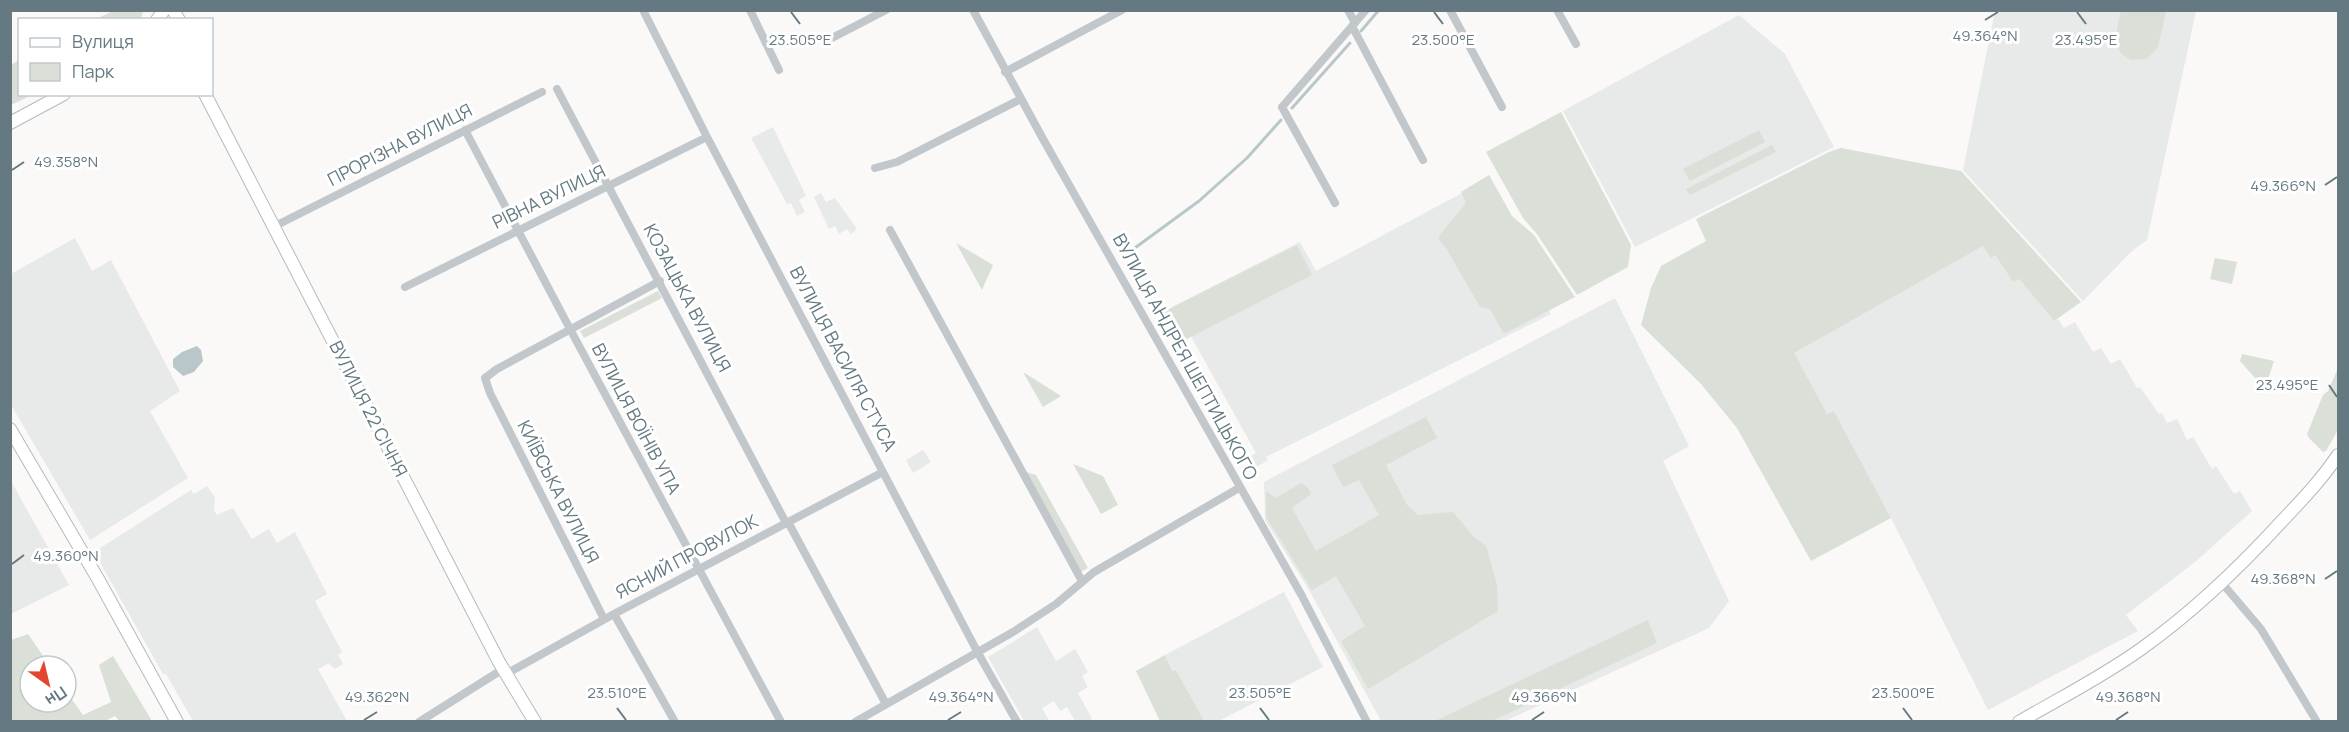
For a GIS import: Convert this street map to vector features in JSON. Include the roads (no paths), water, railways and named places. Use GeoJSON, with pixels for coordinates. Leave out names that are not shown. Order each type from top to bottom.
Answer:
{"type":"FeatureCollection","features":[{"type":"Feature","properties":{"kind":"street","name":"ВУЛИЦЯ ВАСИЛЯ СТУСА"},"geometry":{"type":"LineString","coordinates":[[643,10],[707,137],[978,653],[1017,722]]}},
{"type":"Feature","properties":{"kind":"street"},"geometry":{"type":"LineString","coordinates":[[750,10],[779,70]]}},
{"type":"Feature","properties":{"kind":"street"},"geometry":{"type":"LineString","coordinates":[[830,39],[886,10]]}},
{"type":"Feature","properties":{"kind":"street","name":"ВУЛИЦЯ АНДРЕЯ ШЕПТИЦЬКОГО"},"geometry":{"type":"LineString","coordinates":[[973,10],[1005,72],[1302,596],[1367,722]]}},
{"type":"Feature","properties":{"kind":"street"},"geometry":{"type":"LineString","coordinates":[[1005,72],[1122,10]]}},
{"type":"Feature","properties":{"kind":"street"},"geometry":{"type":"LineString","coordinates":[[1348,10],[1423,160]]}},
{"type":"Feature","properties":{"kind":"street"},"geometry":{"type":"LineString","coordinates":[[1335,203],[1282,107],[1366,10]]}},
{"type":"Feature","properties":{"kind":"street"},"geometry":{"type":"LineString","coordinates":[[1450,10],[1502,107]]}},
{"type":"Feature","properties":{"kind":"street"},"geometry":{"type":"LineString","coordinates":[[1557,10],[1576,44]]}},
{"type":"Feature","properties":{"kind":"street","name":"КОЗАЦЬКА ВУЛИЦЯ"},"geometry":{"type":"LineString","coordinates":[[557,89],[787,523],[886,704]]}},
{"type":"Feature","properties":{"kind":"street","name":"ПРОРІЗНА ВУЛИЦЯ"},"geometry":{"type":"LineString","coordinates":[[273,227],[542,92]]}},
{"type":"Feature","properties":{"kind":"street"},"geometry":{"type":"LineString","coordinates":[[10,123],[60,96]]}},
{"type":"Feature","properties":{"kind":"street","name":"ВУЛИЦЯ 22 СІЧНЯ"},"geometry":{"type":"LineString","coordinates":[[205,96],[505,671],[536,722]]}},
{"type":"Feature","properties":{"kind":"street"},"geometry":{"type":"LineString","coordinates":[[875,168],[897,162],[1021,99]]}},
{"type":"Feature","properties":{"kind":"street","name":"ВУЛИЦЯ ВОЇНІВ УПА"},"geometry":{"type":"LineString","coordinates":[[465,130],[781,722]]}},
{"type":"Feature","properties":{"kind":"street","name":"РІВНА ВУЛИЦЯ"},"geometry":{"type":"LineString","coordinates":[[405,287],[707,137]]}},
{"type":"Feature","properties":{"kind":"street"},"geometry":{"type":"LineString","coordinates":[[890,230],[1082,581]]}},
{"type":"Feature","properties":{"kind":"street"},"geometry":{"type":"LineString","coordinates":[[570,329],[660,281]]}},
{"type":"Feature","properties":{"kind":"street","name":"КИЇВСЬКА ВУЛИЦЯ"},"geometry":{"type":"LineString","coordinates":[[570,329],[496,369],[485,378],[506,425],[604,619]]}},
{"type":"Feature","properties":{"kind":"street"},"geometry":{"type":"LineString","coordinates":[[10,429],[98,579],[177,722]]}},
{"type":"Feature","properties":{"kind":"street"},"geometry":{"type":"LineString","coordinates":[[2019,722],[2103,675],[2182,618],[2222,583],[2299,502],[2338,455]]}},
{"type":"Feature","properties":{"kind":"street","name":"ЯСНИЙ ПРОВУЛОК"},"geometry":{"type":"LineString","coordinates":[[419,722],[505,671],[884,472]]}},
{"type":"Feature","properties":{"kind":"street"},"geometry":{"type":"LineString","coordinates":[[855,722],[978,653],[1056,604],[1082,581],[1239,488]]}},
{"type":"Feature","properties":{"kind":"street"},"geometry":{"type":"LineString","coordinates":[[2222,583],[2261,628],[2317,722]]}},
{"type":"Feature","properties":{"kind":"street"},"geometry":{"type":"LineString","coordinates":[[614,614],[675,722]]}},
{"type":"Feature","properties":{"kind":"waterway"},"geometry":{"type":"LineString","coordinates":[[1361,31],[1379,10]]}},
{"type":"Feature","properties":{"kind":"waterway"},"geometry":{"type":"LineString","coordinates":[[1292,108],[1350,43]]}},
{"type":"Feature","properties":{"kind":"waterway"},"geometry":{"type":"LineString","coordinates":[[1128,253],[1199,201],[1247,158],[1281,120]]}}]}
